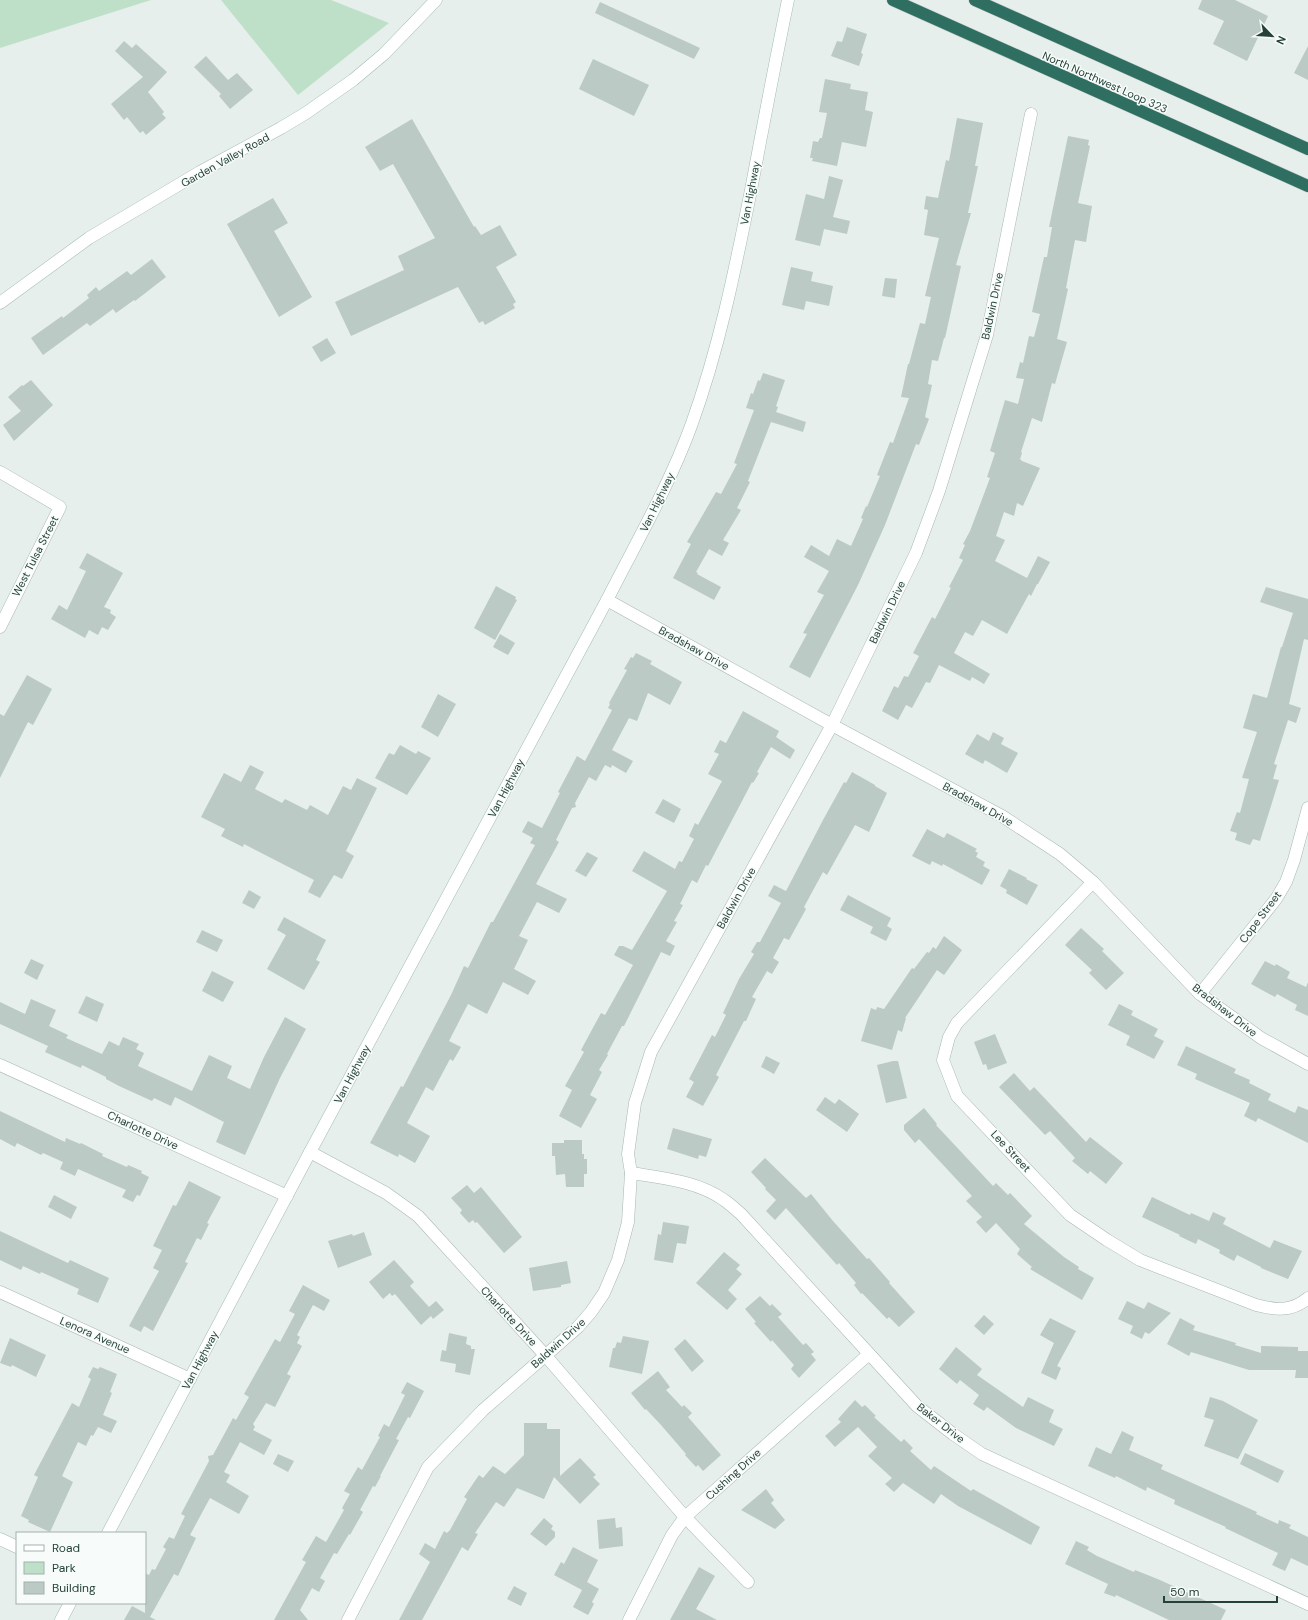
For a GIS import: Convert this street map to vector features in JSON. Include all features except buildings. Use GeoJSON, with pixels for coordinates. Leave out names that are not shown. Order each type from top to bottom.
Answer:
{"type":"FeatureCollection","features":[{"type":"Feature","properties":{"kind":"highway","name":"North Northwest Loop 323"},"geometry":{"type":"LineString","coordinates":[[892,0],[1308,186]]}},
{"type":"Feature","properties":{"kind":"highway","name":"North Northwest Loop 323"},"geometry":{"type":"LineString","coordinates":[[975,0],[1308,149]]}},
{"type":"Feature","properties":{"kind":"street","name":"Garden Valley Road"},"geometry":{"type":"LineString","coordinates":[[0,303],[89,238],[200,172],[306,113],[353,80],[384,54],[436,0]]}},
{"type":"Feature","properties":{"kind":"street","name":"Van Highway"},"geometry":{"type":"LineString","coordinates":[[109,1532],[310,1152],[607,600],[676,462],[691,427],[711,368],[730,296],[788,0]]}},
{"type":"Feature","properties":{"kind":"street","name":"Baldwin Drive"},"geometry":{"type":"LineString","coordinates":[[348,1620],[428,1467],[483,1410],[578,1327],[591,1312],[604,1293],[618,1260],[628,1222],[631,1173],[628,1154],[635,1103],[651,1052],[832,724],[916,553],[938,491],[987,335],[1031,114]]}},
{"type":"Feature","properties":{"kind":"street","name":"West Tulsa Street"},"geometry":{"type":"LineString","coordinates":[[0,472],[60,507],[0,627]]}},
{"type":"Feature","properties":{"kind":"street","name":"Bradshaw Drive"},"geometry":{"type":"LineString","coordinates":[[607,600],[1002,816],[1060,854],[1093,882],[1200,994],[1261,1038],[1308,1064]]}},
{"type":"Feature","properties":{"kind":"street","name":"Cope Street"},"geometry":{"type":"LineString","coordinates":[[1200,994],[1276,899],[1286,882],[1294,860],[1308,808]]}},
{"type":"Feature","properties":{"kind":"street","name":"Lee Street"},"geometry":{"type":"LineString","coordinates":[[1093,882],[956,1023],[949,1037],[944,1060],[958,1096],[1070,1215],[1140,1260],[1256,1305],[1272,1309],[1288,1308],[1304,1302],[1308,1298]]}},
{"type":"Feature","properties":{"kind":"street","name":"Charlotte Drive"},"geometry":{"type":"LineString","coordinates":[[0,1065],[287,1196]]}},
{"type":"Feature","properties":{"kind":"street","name":"Charlotte Drive"},"geometry":{"type":"LineString","coordinates":[[310,1152],[386,1193],[418,1216],[545,1355],[685,1517],[748,1582]]}},
{"type":"Feature","properties":{"kind":"street","name":"Baker Drive"},"geometry":{"type":"LineString","coordinates":[[631,1173],[680,1181],[723,1199],[741,1214],[917,1406],[982,1454],[1308,1604]]}},
{"type":"Feature","properties":{"kind":"street","name":"Lenora Avenue"},"geometry":{"type":"LineString","coordinates":[[0,1292],[190,1379]]}},
{"type":"Feature","properties":{"kind":"street","name":"Cushing Drive"},"geometry":{"type":"LineString","coordinates":[[629,1620],[672,1535],[685,1517],[869,1354]]}},
{"type":"Feature","properties":{"kind":"street"},"geometry":{"type":"LineString","coordinates":[[0,1539],[16,1547]]}},
{"type":"Feature","properties":{"kind":"street"},"geometry":{"type":"LineString","coordinates":[[61,1620],[69,1604]]}},
{"type":"Feature","properties":{"kind":"green space"},"geometry":{"type":"Polygon","coordinates":[[[0,0],[151,0],[0,48],[0,0]]]}},
{"type":"Feature","properties":{"kind":"green space"},"geometry":{"type":"Polygon","coordinates":[[[221,0],[331,0],[389,23],[298,95],[221,0]]]}}]}
